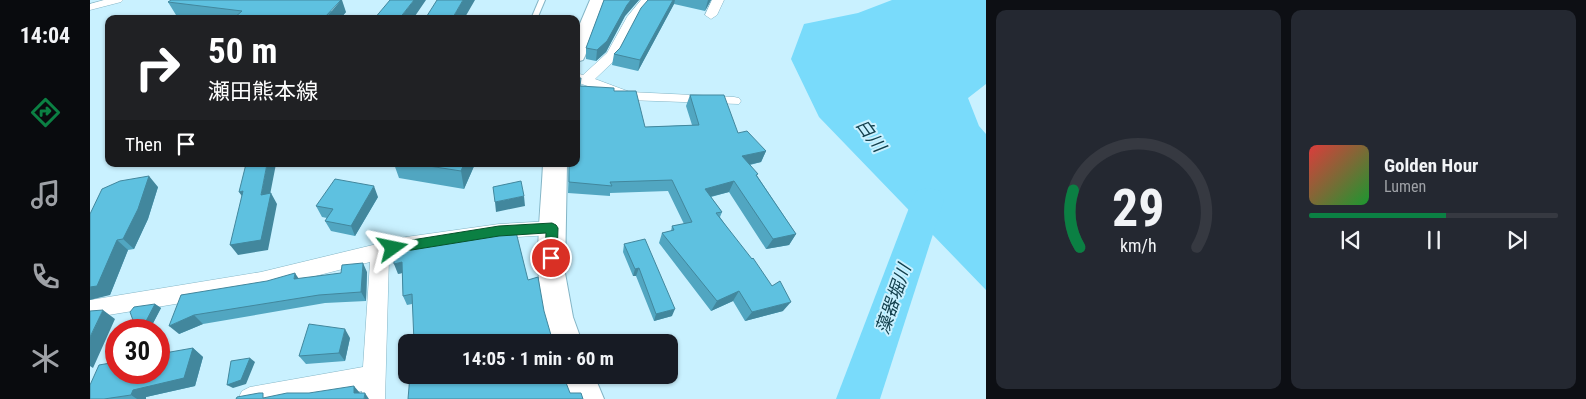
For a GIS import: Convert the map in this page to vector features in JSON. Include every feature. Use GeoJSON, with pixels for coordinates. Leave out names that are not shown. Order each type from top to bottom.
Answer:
{"type":"FeatureCollection","features":[{"type":"Feature","properties":{"kind":"main road"},"geometry":{"type":"LineString","coordinates":[[580,46],[598,0]]}},
{"type":"Feature","properties":{"kind":"main road"},"geometry":{"type":"LineString","coordinates":[[555,167],[551,273],[558,317],[564,334]]}},
{"type":"Feature","properties":{"kind":"main road"},"geometry":{"type":"LineString","coordinates":[[581,384],[587,399]]}},
{"type":"Feature","properties":{"kind":"street"},"geometry":{"type":"LineString","coordinates":[[90,7],[117,0]]}},
{"type":"Feature","properties":{"kind":"street"},"geometry":{"type":"LineString","coordinates":[[580,78],[612,55],[633,17],[647,0]]}},
{"type":"Feature","properties":{"kind":"street"},"geometry":{"type":"LineString","coordinates":[[711,15],[718,0]]}},
{"type":"Feature","properties":{"kind":"street"},"geometry":{"type":"LineString","coordinates":[[580,78],[628,96],[734,101]]}},
{"type":"Feature","properties":{"kind":"street"},"geometry":{"type":"LineString","coordinates":[[90,309],[261,281],[406,245],[479,234],[552,228]]}},
{"type":"Feature","properties":{"kind":"street"},"geometry":{"type":"LineString","coordinates":[[250,399],[374,388],[380,251]]}},
{"type":"Feature","properties":{"kind":"lane"},"geometry":{"type":"LineString","coordinates":[[536,15],[542,0]]}},
{"type":"Feature","properties":{"kind":"water","name":"白川"},"geometry":{"type":"Polygon","coordinates":[[[892,0],[986,0],[986,84],[968,98],[979,126],[986,134],[986,290],[819,117],[791,59],[804,24],[858,13],[892,0]]]}},
{"type":"Feature","properties":{"kind":"building"},"geometry":{"type":"Polygon","coordinates":[[[171,0],[341,0],[327,15],[238,15],[242,11],[168,2],[171,0]]]}},
{"type":"Feature","properties":{"kind":"building"},"geometry":{"type":"Polygon","coordinates":[[[390,0],[414,0],[402,15],[377,15],[390,0]]]}},
{"type":"Feature","properties":{"kind":"building"},"geometry":{"type":"Polygon","coordinates":[[[437,0],[463,0],[454,15],[428,15],[437,0]]]}},
{"type":"Feature","properties":{"kind":"building"},"geometry":{"type":"Polygon","coordinates":[[[604,0],[631,0],[607,41],[597,50],[586,48],[604,0]]]}},
{"type":"Feature","properties":{"kind":"building"},"geometry":{"type":"Polygon","coordinates":[[[648,0],[673,0],[640,60],[614,54],[620,48],[641,8],[648,0]]]}},
{"type":"Feature","properties":{"kind":"building"},"geometry":{"type":"Polygon","coordinates":[[[580,86],[614,88],[614,91],[636,91],[645,127],[699,125],[690,95],[724,95],[738,133],[747,131],[766,151],[742,156],[758,174],[756,175],[796,234],[773,239],[734,181],[705,189],[722,212],[716,213],[753,258],[772,286],[780,281],[791,302],[752,312],[739,291],[717,301],[662,233],[674,230],[672,226],[692,222],[672,180],[610,182],[612,186],[569,182],[569,167],[580,167],[580,86]]]}},
{"type":"Feature","properties":{"kind":"building"},"geometry":{"type":"Polygon","coordinates":[[[245,167],[266,167],[261,195],[271,193],[261,240],[230,245],[243,191],[239,192],[245,167]]]}},
{"type":"Feature","properties":{"kind":"building"},"geometry":{"type":"Polygon","coordinates":[[[435,167],[463,167],[461,171],[435,167]]]}},
{"type":"Feature","properties":{"kind":"building"},"geometry":{"type":"Polygon","coordinates":[[[149,176],[138,209],[123,239],[117,240],[97,286],[90,287],[90,214],[102,189],[120,181],[149,176]]]}},
{"type":"Feature","properties":{"kind":"building"},"geometry":{"type":"Polygon","coordinates":[[[335,179],[374,186],[351,226],[325,221],[333,209],[316,206],[335,179]]]}},
{"type":"Feature","properties":{"kind":"building"},"geometry":{"type":"Polygon","coordinates":[[[521,181],[524,196],[495,202],[493,187],[521,181]]]}},
{"type":"Feature","properties":{"kind":"building"},"geometry":{"type":"Polygon","coordinates":[[[516,232],[528,280],[538,277],[544,311],[551,334],[414,334],[412,294],[403,296],[402,262],[394,264],[393,248],[461,236],[516,232]]]}},
{"type":"Feature","properties":{"kind":"building"},"geometry":{"type":"Polygon","coordinates":[[[645,239],[675,309],[656,314],[639,268],[635,269],[624,244],[645,239]]]}},
{"type":"Feature","properties":{"kind":"building"},"geometry":{"type":"Polygon","coordinates":[[[363,263],[361,292],[319,295],[194,315],[170,326],[181,295],[267,281],[295,273],[294,279],[341,273],[342,265],[363,263]]]}},
{"type":"Feature","properties":{"kind":"building"},"geometry":{"type":"Polygon","coordinates":[[[155,304],[147,319],[133,319],[130,312],[134,307],[155,304]]]}},
{"type":"Feature","properties":{"kind":"building"},"geometry":{"type":"Polygon","coordinates":[[[103,310],[90,337],[90,311],[103,310]]]}},
{"type":"Feature","properties":{"kind":"building"},"geometry":{"type":"Polygon","coordinates":[[[309,324],[345,329],[339,353],[299,356],[309,324]]]}},
{"type":"Feature","properties":{"kind":"building"},"geometry":{"type":"Polygon","coordinates":[[[193,348],[184,378],[170,381],[170,352],[193,348]]]}},
{"type":"Feature","properties":{"kind":"building"},"geometry":{"type":"Polygon","coordinates":[[[250,358],[241,380],[227,385],[231,361],[250,358]]]}},
{"type":"Feature","properties":{"kind":"building"},"geometry":{"type":"Polygon","coordinates":[[[105,364],[105,384],[158,384],[133,390],[131,395],[90,399],[90,385],[99,365],[105,364]]]}},
{"type":"Feature","properties":{"kind":"building"},"geometry":{"type":"Polygon","coordinates":[[[409,384],[566,384],[570,393],[581,393],[583,399],[408,399],[409,384]]]}},
{"type":"Feature","properties":{"kind":"building"},"geometry":{"type":"Polygon","coordinates":[[[354,386],[354,393],[365,393],[364,399],[236,399],[237,397],[259,393],[263,393],[263,398],[287,393],[309,393],[354,386]]]}},
{"type":"Feature","properties":{"kind":"waterway","name":"藻器堀川"},"geometry":{"type":"LineString","coordinates":[[858,399],[928,200]]}},
{"type":"Feature","properties":{"kind":"route"},"geometry":{"type":"LineString","coordinates":[[393,248],[499,231],[552,228],[551,258]]}}]}
